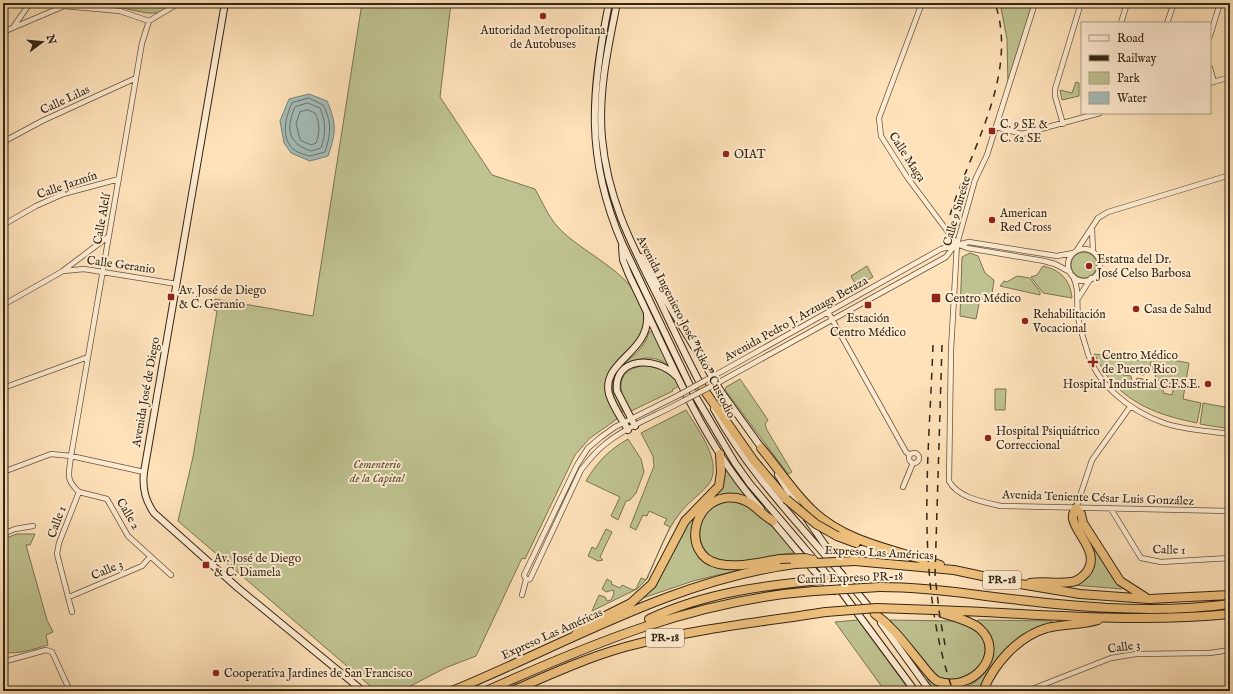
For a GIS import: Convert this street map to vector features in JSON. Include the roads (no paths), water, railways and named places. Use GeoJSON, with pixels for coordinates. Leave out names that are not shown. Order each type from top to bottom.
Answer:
{"type":"FeatureCollection","features":[{"type":"Feature","properties":{"kind":"highway"},"geometry":{"type":"LineString","coordinates":[[702,387],[754,461],[786,499],[816,524],[836,536],[871,549],[923,559]]}},
{"type":"Feature","properties":{"kind":"highway"},"geometry":{"type":"LineString","coordinates":[[761,448],[811,510],[837,529],[865,542],[954,570]]}},
{"type":"Feature","properties":{"kind":"highway"},"geometry":{"type":"LineString","coordinates":[[569,639],[585,626],[631,603],[645,592],[658,574],[685,521],[719,486],[721,472],[720,454]]}},
{"type":"Feature","properties":{"kind":"highway"},"geometry":{"type":"LineString","coordinates":[[773,521],[755,506],[746,501],[738,498],[724,498],[708,505],[701,514],[695,529],[696,542],[704,555],[719,564],[735,565],[780,559],[805,558],[822,562]]}},
{"type":"Feature","properties":{"kind":"highway"},"geometry":{"type":"LineString","coordinates":[[1020,584],[1044,581],[1070,582],[1085,574],[1090,563],[1090,551],[1073,520],[1073,513],[1076,508],[1081,514],[1082,523],[1120,581],[1137,593],[1149,599]]}},
{"type":"Feature","properties":{"kind":"highway","name":"Expreso Las Américas"},"geometry":{"type":"LineString","coordinates":[[452,691],[569,639],[695,588],[755,571],[795,564],[855,561],[954,570],[1020,584],[1080,594],[1149,599],[1230,595]]}},
{"type":"Feature","properties":{"kind":"highway"},"geometry":{"type":"LineString","coordinates":[[622,633],[666,612],[710,597],[764,587],[827,580]]}},
{"type":"Feature","properties":{"kind":"highway","name":"Carril Expreso PR-18"},"geometry":{"type":"LineString","coordinates":[[486,691],[622,633],[669,618],[718,605],[770,595],[880,587],[948,590],[986,596],[1104,607],[1185,609],[1230,604]]}},
{"type":"Feature","properties":{"kind":"highway","name":"PR-18"},"geometry":{"type":"LineString","coordinates":[[512,691],[590,658],[626,647],[747,624],[826,612],[877,608],[1104,618],[1154,618],[1230,614]]}},
{"type":"Feature","properties":{"kind":"highway"},"geometry":{"type":"LineString","coordinates":[[875,614],[888,624],[937,681],[952,685],[969,683],[985,668],[989,653],[987,638],[983,632],[973,624],[934,610]]}},
{"type":"Feature","properties":{"kind":"highway"},"geometry":{"type":"LineString","coordinates":[[983,691],[993,669],[1009,652],[1026,639],[1046,628],[1087,623],[1104,618]]}},
{"type":"Feature","properties":{"kind":"main road","name":"Avenida José de Diego"},"geometry":{"type":"LineString","coordinates":[[225,3],[144,472],[144,493],[147,503],[154,513],[238,588],[363,691]]}},
{"type":"Feature","properties":{"kind":"main road","name":"Avenida Ingeniero José \"Kiko\" Custodio"},"geometry":{"type":"LineString","coordinates":[[609,3],[596,71],[594,120],[600,174],[613,222],[666,339],[721,442],[750,484],[827,580],[851,604],[915,691]]}},
{"type":"Feature","properties":{"kind":"main road","name":"Avenida Ingeniero José \"Kiko\" Custodio"},"geometry":{"type":"LineString","coordinates":[[617,3],[602,83],[602,138],[614,199],[624,228],[702,387],[738,451],[761,482],[848,580],[875,614],[930,691]]}},
{"type":"Feature","properties":{"kind":"main road"},"geometry":{"type":"LineString","coordinates":[[622,242],[623,260],[629,275],[684,387],[720,454],[748,494],[827,580]]}},
{"type":"Feature","properties":{"kind":"main road"},"geometry":{"type":"LineString","coordinates":[[632,243],[649,268],[714,385],[761,448],[848,580]]}},
{"type":"Feature","properties":{"kind":"main road"},"geometry":{"type":"LineString","coordinates":[[628,430],[610,395],[609,384],[616,367],[645,335],[648,325],[647,312]]}},
{"type":"Feature","properties":{"kind":"main road"},"geometry":{"type":"LineString","coordinates":[[635,426],[622,403],[616,385],[620,375],[627,368],[641,362],[651,362],[661,365],[670,370],[684,387]]}},
{"type":"Feature","properties":{"kind":"street"},"geometry":{"type":"LineString","coordinates":[[14,26],[30,3]]}},
{"type":"Feature","properties":{"kind":"street"},"geometry":{"type":"LineString","coordinates":[[3,32],[63,5],[120,11],[149,21],[179,3]]}},
{"type":"Feature","properties":{"kind":"street","name":"Calle Maga"},"geometry":{"type":"LineString","coordinates":[[922,3],[885,99],[878,126],[881,136],[907,177],[956,244]]}},
{"type":"Feature","properties":{"kind":"street","name":"Calle 9 Sureste"},"geometry":{"type":"LineString","coordinates":[[949,481],[951,350],[956,244],[975,180],[987,155],[1035,3]]}},
{"type":"Feature","properties":{"kind":"street"},"geometry":{"type":"LineString","coordinates":[[1063,124],[1055,96],[1056,85],[1082,3]]}},
{"type":"Feature","properties":{"kind":"street"},"geometry":{"type":"LineString","coordinates":[[1121,22],[1128,3]]}},
{"type":"Feature","properties":{"kind":"street"},"geometry":{"type":"LineString","coordinates":[[1167,22],[1174,3]]}},
{"type":"Feature","properties":{"kind":"street"},"geometry":{"type":"LineString","coordinates":[[1211,33],[1220,3]]}},
{"type":"Feature","properties":{"kind":"street","name":"Calle Alelí"},"geometry":{"type":"LineString","coordinates":[[71,456],[142,43],[149,21]]}},
{"type":"Feature","properties":{"kind":"street"},"geometry":{"type":"LineString","coordinates":[[1212,82],[1230,77]]}},
{"type":"Feature","properties":{"kind":"street","name":"Calle Lilas"},"geometry":{"type":"LineString","coordinates":[[3,142],[42,121],[136,78]]}},
{"type":"Feature","properties":{"kind":"street"},"geometry":{"type":"LineString","coordinates":[[996,128],[1022,134],[1097,114]]}},
{"type":"Feature","properties":{"kind":"street"},"geometry":{"type":"LineString","coordinates":[[1079,299],[1068,260],[1092,229],[1098,218],[1108,212],[1230,175]]}},
{"type":"Feature","properties":{"kind":"street","name":"Calle Jazmín"},"geometry":{"type":"LineString","coordinates":[[3,225],[36,206],[63,194],[119,179]]}},
{"type":"Feature","properties":{"kind":"street"},"geometry":{"type":"LineString","coordinates":[[1092,229],[1093,252]]}},
{"type":"Feature","properties":{"kind":"street","name":"Calle Geranio"},"geometry":{"type":"LineString","coordinates":[[3,305],[63,270],[109,236]]}},
{"type":"Feature","properties":{"kind":"street","name":"Avenida Pedro J. Arzuaga Beraza"},"geometry":{"type":"LineString","coordinates":[[522,595],[526,580],[524,575],[577,465],[588,448],[601,437],[631,419],[710,378],[941,250],[956,244],[969,242],[1057,256],[1073,253]]}},
{"type":"Feature","properties":{"kind":"street"},"geometry":{"type":"LineString","coordinates":[[956,244],[967,248],[1055,264],[1082,280],[1092,278]]}},
{"type":"Feature","properties":{"kind":"street","name":"Avenida Pedro J. Arzuaga Beraza"},"geometry":{"type":"LineString","coordinates":[[526,580],[530,579],[581,470],[604,444],[946,257],[956,244]]}},
{"type":"Feature","properties":{"kind":"street"},"geometry":{"type":"LineString","coordinates":[[1077,250],[1087,249],[1093,252],[1097,257],[1099,267],[1097,274],[1081,292],[1078,314],[1086,350],[1107,387],[1130,407],[1164,423],[1230,434]]}},
{"type":"Feature","properties":{"kind":"street","name":"Calle Geranio"},"geometry":{"type":"LineString","coordinates":[[63,270],[84,269],[177,284]]}},
{"type":"Feature","properties":{"kind":"street"},"geometry":{"type":"LineString","coordinates":[[828,312],[906,452],[910,455]]}},
{"type":"Feature","properties":{"kind":"street"},"geometry":{"type":"LineString","coordinates":[[3,388],[88,357]]}},
{"type":"Feature","properties":{"kind":"street"},"geometry":{"type":"LineString","coordinates":[[1076,508],[1092,460],[1130,407]]}},
{"type":"Feature","properties":{"kind":"street"},"geometry":{"type":"LineString","coordinates":[[903,487],[913,464],[918,462],[919,456],[914,453],[910,455]]}},
{"type":"Feature","properties":{"kind":"street"},"geometry":{"type":"LineString","coordinates":[[3,472],[50,454],[71,456],[144,472]]}},
{"type":"Feature","properties":{"kind":"street"},"geometry":{"type":"LineString","coordinates":[[910,455],[909,460],[913,464]]}},
{"type":"Feature","properties":{"kind":"street"},"geometry":{"type":"LineString","coordinates":[[71,456],[68,476],[70,484],[78,492]]}},
{"type":"Feature","properties":{"kind":"street","name":"Avenida Teniente César Luis González"},"geometry":{"type":"LineString","coordinates":[[949,481],[952,487],[974,499],[1001,506],[1230,511]]}},
{"type":"Feature","properties":{"kind":"street","name":"Calle 2"},"geometry":{"type":"LineString","coordinates":[[78,492],[107,499],[128,536],[171,575]]}},
{"type":"Feature","properties":{"kind":"street","name":"Calle 1"},"geometry":{"type":"LineString","coordinates":[[72,612],[57,554],[59,543],[78,492]]}},
{"type":"Feature","properties":{"kind":"street","name":"Calle 1"},"geometry":{"type":"LineString","coordinates":[[1111,509],[1141,558],[1161,562],[1230,558]]}},
{"type":"Feature","properties":{"kind":"street"},"geometry":{"type":"LineString","coordinates":[[3,534],[15,529],[33,526]]}},
{"type":"Feature","properties":{"kind":"street","name":"Calle 3"},"geometry":{"type":"LineString","coordinates":[[69,598],[142,566],[150,557]]}},
{"type":"Feature","properties":{"kind":"street"},"geometry":{"type":"LineString","coordinates":[[3,673],[5,660],[46,650],[52,652],[70,691]]}},
{"type":"Feature","properties":{"kind":"street","name":"Calle 3"},"geometry":{"type":"LineString","coordinates":[[1027,691],[1111,658],[1136,654],[1210,653],[1230,650]]}},
{"type":"Feature","properties":{"kind":"water"},"geometry":{"type":"Polygon","coordinates":[[[309,94],[327,101],[334,122],[333,141],[328,156],[310,161],[291,153],[284,143],[280,121],[289,99],[309,94]]]}},
{"type":"Feature","properties":{"kind":"railway"},"geometry":{"type":"LineString","coordinates":[[950,215],[980,137],[997,84],[1001,57],[1001,30],[995,3]]}},
{"type":"Feature","properties":{"kind":"railway"},"geometry":{"type":"LineString","coordinates":[[933,345],[927,476],[928,563],[933,606],[941,649],[953,691]]}},
{"type":"Feature","properties":{"kind":"railway"},"geometry":{"type":"LineString","coordinates":[[942,345],[935,576],[940,618],[946,650]]}},
{"type":"Feature","properties":{"kind":"place","name":"Autoridad Metropolitana de Autobuses"},"geometry":{"type":"Point","coordinates":[543,16]}},
{"type":"Feature","properties":{"kind":"place","name":"C. 9 SE & C. 62 SE"},"geometry":{"type":"Point","coordinates":[992,131]}},
{"type":"Feature","properties":{"kind":"place","name":"OIAT"},"geometry":{"type":"Point","coordinates":[726,154]}},
{"type":"Feature","properties":{"kind":"place","name":"American Red Cross"},"geometry":{"type":"Point","coordinates":[992,220]}},
{"type":"Feature","properties":{"kind":"place","name":"Estatua del Dr. José Celso Barbosa"},"geometry":{"type":"Point","coordinates":[1089,266]}},
{"type":"Feature","properties":{"kind":"place","name":"Av. José de Diego & C. Geranio"},"geometry":{"type":"Point","coordinates":[171,297]}},
{"type":"Feature","properties":{"kind":"place","name":"Centro Médico"},"geometry":{"type":"Point","coordinates":[936,298]}},
{"type":"Feature","properties":{"kind":"place","name":"Estación Centro Médico"},"geometry":{"type":"Point","coordinates":[868,305]}},
{"type":"Feature","properties":{"kind":"place","name":"Casa de Salud"},"geometry":{"type":"Point","coordinates":[1136,309]}},
{"type":"Feature","properties":{"kind":"place","name":"Rehabilitación Vocacional"},"geometry":{"type":"Point","coordinates":[1025,321]}},
{"type":"Feature","properties":{"kind":"place","name":"Centro Médico de Puerto Rico"},"geometry":{"type":"Point","coordinates":[1093,362]}},
{"type":"Feature","properties":{"kind":"place","name":"Hospital Industrial C.F.S.E."},"geometry":{"type":"Point","coordinates":[1208,384]}},
{"type":"Feature","properties":{"kind":"place","name":"Hospital Psiquiátrico Correccional"},"geometry":{"type":"Point","coordinates":[988,438]}},
{"type":"Feature","properties":{"kind":"place","name":"Av. José de Diego & C. Diamela"},"geometry":{"type":"Point","coordinates":[206,565]}},
{"type":"Feature","properties":{"kind":"place","name":"Cooperativa Jardines de San Francisco"},"geometry":{"type":"Point","coordinates":[216,673]}},
{"type":"Feature","properties":{"kind":"park label","name":"Cementerio de la Capital"},"geometry":{"type":"Point","coordinates":[377,471]}}]}
